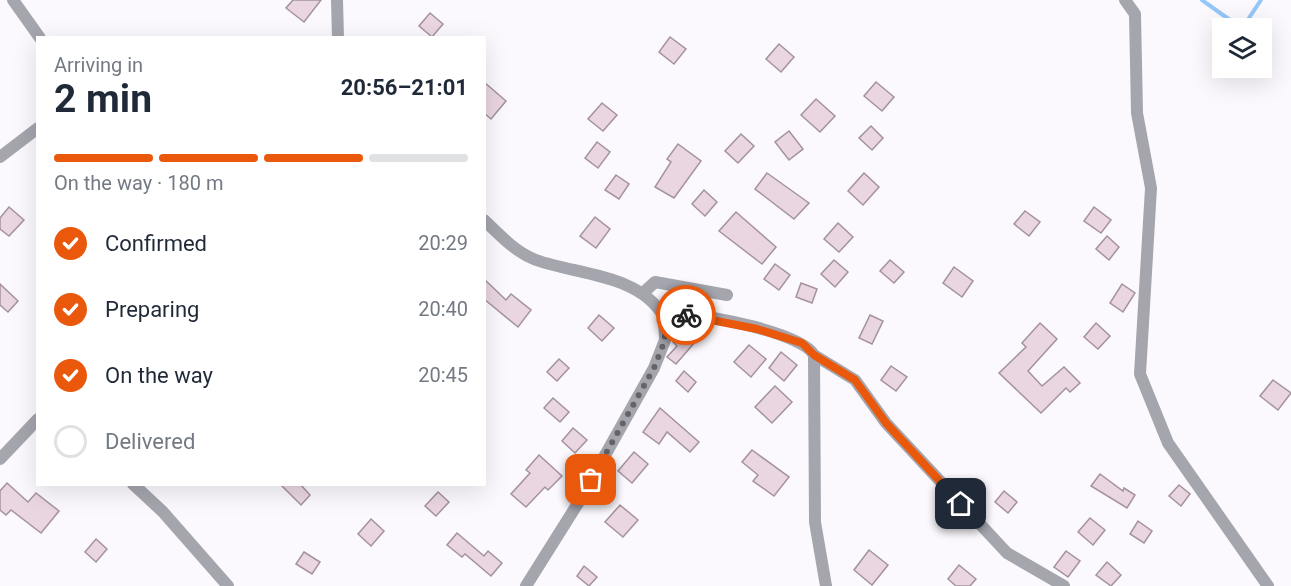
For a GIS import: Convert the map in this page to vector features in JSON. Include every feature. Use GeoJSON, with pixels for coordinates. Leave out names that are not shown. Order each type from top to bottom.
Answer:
{"type":"FeatureCollection","features":[{"type":"Feature","properties":{"kind":"street"},"geometry":{"type":"LineString","coordinates":[[13,0],[39,36]]}},
{"type":"Feature","properties":{"kind":"street"},"geometry":{"type":"LineString","coordinates":[[337,0],[338,36]]}},
{"type":"Feature","properties":{"kind":"street"},"geometry":{"type":"LineString","coordinates":[[1125,0],[1135,14],[1137,113],[1151,188],[1140,374],[1168,443],[1268,586]]}},
{"type":"Feature","properties":{"kind":"street"},"geometry":{"type":"LineString","coordinates":[[0,157],[36,130]]}},
{"type":"Feature","properties":{"kind":"street"},"geometry":{"type":"LineString","coordinates":[[486,222],[507,243],[535,259],[576,268],[643,292],[656,303],[664,317],[665,340],[654,368],[580,500],[526,586]]}},
{"type":"Feature","properties":{"kind":"street"},"geometry":{"type":"LineString","coordinates":[[643,292],[655,282],[727,295]]}},
{"type":"Feature","properties":{"kind":"street"},"geometry":{"type":"LineString","coordinates":[[664,317],[688,315],[777,334],[802,343],[814,355],[855,380],[886,423],[1007,553],[1064,586]]}},
{"type":"Feature","properties":{"kind":"street"},"geometry":{"type":"LineString","coordinates":[[814,355],[815,522],[826,586]]}},
{"type":"Feature","properties":{"kind":"street"},"geometry":{"type":"LineString","coordinates":[[0,459],[36,421]]}},
{"type":"Feature","properties":{"kind":"street"},"geometry":{"type":"LineString","coordinates":[[135,486],[163,512],[228,586]]}},
{"type":"Feature","properties":{"kind":"building"},"geometry":{"type":"Polygon","coordinates":[[[293,0],[321,0],[304,22],[286,8],[293,0]]]}},
{"type":"Feature","properties":{"kind":"building"},"geometry":{"type":"Polygon","coordinates":[[[430,13],[443,24],[433,36],[419,26],[430,13]]]}},
{"type":"Feature","properties":{"kind":"building"},"geometry":{"type":"Polygon","coordinates":[[[670,37],[686,49],[674,64],[659,52],[670,37]]]}},
{"type":"Feature","properties":{"kind":"building"},"geometry":{"type":"Polygon","coordinates":[[[779,44],[794,57],[781,72],[766,59],[779,44]]]}},
{"type":"Feature","properties":{"kind":"building"},"geometry":{"type":"Polygon","coordinates":[[[876,82],[894,97],[882,111],[864,96],[876,82]]]}},
{"type":"Feature","properties":{"kind":"building"},"geometry":{"type":"Polygon","coordinates":[[[486,84],[506,101],[491,119],[486,115],[486,84]]]}},
{"type":"Feature","properties":{"kind":"building"},"geometry":{"type":"Polygon","coordinates":[[[816,99],[835,116],[820,132],[801,115],[816,99]]]}},
{"type":"Feature","properties":{"kind":"building"},"geometry":{"type":"Polygon","coordinates":[[[602,103],[617,115],[603,131],[588,119],[602,103]]]}},
{"type":"Feature","properties":{"kind":"building"},"geometry":{"type":"Polygon","coordinates":[[[871,126],[883,138],[872,150],[859,138],[871,126]]]}},
{"type":"Feature","properties":{"kind":"building"},"geometry":{"type":"Polygon","coordinates":[[[789,131],[803,149],[789,160],[775,142],[789,131]]]}},
{"type":"Feature","properties":{"kind":"building"},"geometry":{"type":"Polygon","coordinates":[[[741,134],[754,146],[738,163],[725,151],[741,134]]]}},
{"type":"Feature","properties":{"kind":"building"},"geometry":{"type":"Polygon","coordinates":[[[597,142],[610,152],[598,168],[585,158],[597,142]]]}},
{"type":"Feature","properties":{"kind":"building"},"geometry":{"type":"Polygon","coordinates":[[[678,144],[701,161],[674,198],[655,187],[671,162],[667,159],[678,144]]]}},
{"type":"Feature","properties":{"kind":"building"},"geometry":{"type":"Polygon","coordinates":[[[767,173],[809,203],[794,219],[755,189],[767,173]]]}},
{"type":"Feature","properties":{"kind":"building"},"geometry":{"type":"Polygon","coordinates":[[[864,173],[879,187],[863,205],[848,191],[864,173]]]}},
{"type":"Feature","properties":{"kind":"building"},"geometry":{"type":"Polygon","coordinates":[[[616,175],[629,184],[619,199],[605,190],[616,175]]]}},
{"type":"Feature","properties":{"kind":"building"},"geometry":{"type":"Polygon","coordinates":[[[704,190],[717,202],[705,216],[692,204],[704,190]]]}},
{"type":"Feature","properties":{"kind":"building"},"geometry":{"type":"Polygon","coordinates":[[[9,207],[24,220],[9,236],[0,229],[0,218],[9,207]]]}},
{"type":"Feature","properties":{"kind":"building"},"geometry":{"type":"Polygon","coordinates":[[[1094,207],[1111,220],[1101,233],[1084,221],[1094,207]]]}},
{"type":"Feature","properties":{"kind":"building"},"geometry":{"type":"Polygon","coordinates":[[[1025,211],[1040,222],[1029,236],[1014,224],[1025,211]]]}},
{"type":"Feature","properties":{"kind":"building"},"geometry":{"type":"Polygon","coordinates":[[[736,212],[776,247],[762,264],[719,231],[736,212]]]}},
{"type":"Feature","properties":{"kind":"building"},"geometry":{"type":"Polygon","coordinates":[[[595,217],[610,229],[596,248],[580,236],[595,217]]]}},
{"type":"Feature","properties":{"kind":"building"},"geometry":{"type":"Polygon","coordinates":[[[838,223],[853,237],[839,252],[824,239],[838,223]]]}},
{"type":"Feature","properties":{"kind":"building"},"geometry":{"type":"Polygon","coordinates":[[[1107,236],[1119,247],[1109,260],[1096,249],[1107,236]]]}},
{"type":"Feature","properties":{"kind":"building"},"geometry":{"type":"Polygon","coordinates":[[[834,260],[848,272],[835,287],[821,274],[834,260]]]}},
{"type":"Feature","properties":{"kind":"building"},"geometry":{"type":"Polygon","coordinates":[[[890,260],[904,272],[894,283],[880,271],[890,260]]]}},
{"type":"Feature","properties":{"kind":"building"},"geometry":{"type":"Polygon","coordinates":[[[775,264],[790,275],[779,290],[764,279],[775,264]]]}},
{"type":"Feature","properties":{"kind":"building"},"geometry":{"type":"Polygon","coordinates":[[[954,267],[973,281],[962,297],[943,283],[954,267]]]}},
{"type":"Feature","properties":{"kind":"building"},"geometry":{"type":"Polygon","coordinates":[[[486,281],[506,300],[511,294],[531,310],[518,327],[486,301],[486,281]]]}},
{"type":"Feature","properties":{"kind":"building"},"geometry":{"type":"Polygon","coordinates":[[[801,283],[817,289],[812,303],[796,297],[801,283]]]}},
{"type":"Feature","properties":{"kind":"building"},"geometry":{"type":"Polygon","coordinates":[[[0,284],[18,301],[8,312],[0,305],[0,284]]]}},
{"type":"Feature","properties":{"kind":"building"},"geometry":{"type":"Polygon","coordinates":[[[1122,284],[1135,293],[1123,312],[1110,303],[1122,284]]]}},
{"type":"Feature","properties":{"kind":"building"},"geometry":{"type":"Polygon","coordinates":[[[599,315],[614,328],[602,341],[588,328],[599,315]]]}},
{"type":"Feature","properties":{"kind":"building"},"geometry":{"type":"Polygon","coordinates":[[[870,315],[883,321],[872,344],[859,338],[870,315]]]}},
{"type":"Feature","properties":{"kind":"building"},"geometry":{"type":"Polygon","coordinates":[[[1040,323],[1057,339],[1028,371],[1042,386],[1064,367],[1080,383],[1070,392],[1066,388],[1041,413],[999,373],[1026,347],[1022,343],[1040,323]]]}},
{"type":"Feature","properties":{"kind":"building"},"geometry":{"type":"Polygon","coordinates":[[[1096,323],[1110,336],[1098,349],[1084,337],[1096,323]]]}},
{"type":"Feature","properties":{"kind":"building"},"geometry":{"type":"Polygon","coordinates":[[[680,329],[695,342],[676,364],[667,357],[677,346],[673,342],[673,337],[680,329]]]}},
{"type":"Feature","properties":{"kind":"building"},"geometry":{"type":"Polygon","coordinates":[[[749,345],[766,359],[751,377],[734,362],[749,345]]]}},
{"type":"Feature","properties":{"kind":"building"},"geometry":{"type":"Polygon","coordinates":[[[781,352],[797,365],[784,381],[769,368],[781,352]]]}},
{"type":"Feature","properties":{"kind":"building"},"geometry":{"type":"Polygon","coordinates":[[[559,359],[569,368],[557,381],[547,372],[559,359]]]}},
{"type":"Feature","properties":{"kind":"building"},"geometry":{"type":"Polygon","coordinates":[[[891,366],[907,377],[896,391],[881,380],[891,366]]]}},
{"type":"Feature","properties":{"kind":"building"},"geometry":{"type":"Polygon","coordinates":[[[684,371],[696,382],[688,392],[676,381],[684,371]]]}},
{"type":"Feature","properties":{"kind":"building"},"geometry":{"type":"Polygon","coordinates":[[[1273,380],[1291,393],[1278,410],[1260,396],[1273,380]]]}},
{"type":"Feature","properties":{"kind":"building"},"geometry":{"type":"Polygon","coordinates":[[[775,386],[792,402],[772,423],[755,407],[775,386]]]}},
{"type":"Feature","properties":{"kind":"building"},"geometry":{"type":"Polygon","coordinates":[[[553,398],[569,412],[560,422],[544,408],[553,398]]]}},
{"type":"Feature","properties":{"kind":"building"},"geometry":{"type":"Polygon","coordinates":[[[660,408],[699,442],[690,452],[667,432],[659,444],[643,432],[660,408]]]}},
{"type":"Feature","properties":{"kind":"building"},"geometry":{"type":"Polygon","coordinates":[[[573,428],[587,440],[575,453],[562,441],[573,428]]]}},
{"type":"Feature","properties":{"kind":"building"},"geometry":{"type":"Polygon","coordinates":[[[752,450],[789,477],[774,496],[753,481],[758,475],[742,462],[752,450]]]}},
{"type":"Feature","properties":{"kind":"building"},"geometry":{"type":"Polygon","coordinates":[[[634,452],[648,464],[632,483],[618,471],[634,452]]]}},
{"type":"Feature","properties":{"kind":"building"},"geometry":{"type":"Polygon","coordinates":[[[539,455],[562,476],[548,490],[545,487],[526,507],[511,494],[530,473],[526,470],[539,455]]]}},
{"type":"Feature","properties":{"kind":"building"},"geometry":{"type":"Polygon","coordinates":[[[1100,474],[1123,491],[1124,488],[1135,495],[1127,508],[1091,486],[1100,474]]]}},
{"type":"Feature","properties":{"kind":"building"},"geometry":{"type":"Polygon","coordinates":[[[7,483],[28,502],[36,493],[59,511],[41,533],[11,510],[6,515],[0,510],[0,491],[7,483]]]}},
{"type":"Feature","properties":{"kind":"building"},"geometry":{"type":"Polygon","coordinates":[[[1179,485],[1190,494],[1181,506],[1169,496],[1179,485]]]}},
{"type":"Feature","properties":{"kind":"building"},"geometry":{"type":"Polygon","coordinates":[[[282,486],[302,486],[310,495],[301,505],[282,486]]]}},
{"type":"Feature","properties":{"kind":"building"},"geometry":{"type":"Polygon","coordinates":[[[1004,491],[1017,502],[1008,513],[995,502],[1004,491]]]}},
{"type":"Feature","properties":{"kind":"building"},"geometry":{"type":"Polygon","coordinates":[[[438,492],[449,502],[436,516],[425,506],[438,492]]]}},
{"type":"Feature","properties":{"kind":"building"},"geometry":{"type":"Polygon","coordinates":[[[620,505],[638,520],[623,537],[605,522],[620,505]]]}},
{"type":"Feature","properties":{"kind":"building"},"geometry":{"type":"Polygon","coordinates":[[[1090,518],[1105,530],[1093,545],[1078,532],[1090,518]]]}},
{"type":"Feature","properties":{"kind":"building"},"geometry":{"type":"Polygon","coordinates":[[[371,519],[384,531],[371,546],[358,534],[371,519]]]}},
{"type":"Feature","properties":{"kind":"building"},"geometry":{"type":"Polygon","coordinates":[[[1138,521],[1152,531],[1144,543],[1130,534],[1138,521]]]}},
{"type":"Feature","properties":{"kind":"building"},"geometry":{"type":"Polygon","coordinates":[[[457,533],[484,556],[488,551],[502,563],[491,576],[465,554],[462,557],[447,545],[457,533]]]}},
{"type":"Feature","properties":{"kind":"building"},"geometry":{"type":"Polygon","coordinates":[[[96,539],[107,549],[96,562],[85,552],[96,539]]]}},
{"type":"Feature","properties":{"kind":"building"},"geometry":{"type":"Polygon","coordinates":[[[869,550],[888,565],[872,585],[854,570],[869,550]]]}},
{"type":"Feature","properties":{"kind":"building"},"geometry":{"type":"Polygon","coordinates":[[[1066,551],[1080,561],[1068,577],[1054,567],[1066,551]]]}},
{"type":"Feature","properties":{"kind":"building"},"geometry":{"type":"Polygon","coordinates":[[[304,552],[320,562],[312,574],[296,564],[304,552]]]}},
{"type":"Feature","properties":{"kind":"building"},"geometry":{"type":"Polygon","coordinates":[[[1107,562],[1121,575],[1111,586],[1096,575],[1107,562]]]}},
{"type":"Feature","properties":{"kind":"building"},"geometry":{"type":"Polygon","coordinates":[[[959,565],[976,579],[970,586],[956,586],[948,579],[959,565]]]}},
{"type":"Feature","properties":{"kind":"building"},"geometry":{"type":"Polygon","coordinates":[[[584,566],[597,577],[589,586],[577,576],[584,566]]]}},
{"type":"Feature","properties":{"kind":"waterway"},"geometry":{"type":"LineString","coordinates":[[1202,0],[1230,20],[1247,21],[1261,0]]}},
{"type":"Feature","properties":{"kind":"way so far"},"geometry":{"type":"LineString","coordinates":[[591,480],[654,368],[665,340],[664,317],[686,315]]}},
{"type":"Feature","properties":{"kind":"route"},"geometry":{"type":"LineString","coordinates":[[686,315],[716,319],[777,334],[802,343],[814,355],[855,380],[886,423],[961,504]]}}]}
